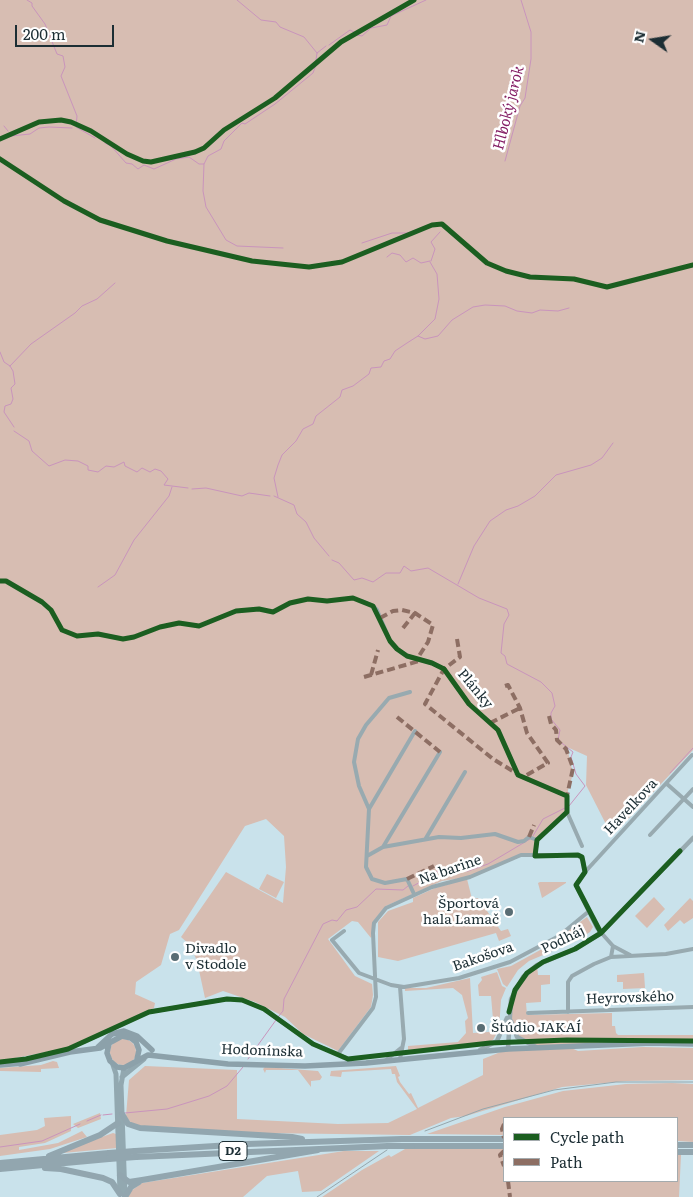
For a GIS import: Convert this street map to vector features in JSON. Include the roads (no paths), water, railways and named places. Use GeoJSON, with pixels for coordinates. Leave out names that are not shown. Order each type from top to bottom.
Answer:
{"type":"FeatureCollection","features":[{"type":"Feature","properties":{"kind":"highway"},"geometry":{"type":"LineString","coordinates":[[119,1113],[128,1124],[140,1128],[292,1137],[308,1141]]}},
{"type":"Feature","properties":{"kind":"highway"},"geometry":{"type":"LineString","coordinates":[[41,1159],[100,1135],[118,1123]]}},
{"type":"Feature","properties":{"kind":"highway","name":"D2"},"geometry":{"type":"LineString","coordinates":[[0,1163],[308,1141],[425,1139],[503,1142]]}},
{"type":"Feature","properties":{"kind":"highway","name":"D2"},"geometry":{"type":"LineString","coordinates":[[136,1154],[503,1142]]}},
{"type":"Feature","properties":{"kind":"highway"},"geometry":{"type":"LineString","coordinates":[[678,1145],[693,1146]]}},
{"type":"Feature","properties":{"kind":"highway"},"geometry":{"type":"LineString","coordinates":[[120,1175],[125,1180],[142,1180],[307,1153],[331,1147]]}},
{"type":"Feature","properties":{"kind":"highway"},"geometry":{"type":"LineString","coordinates":[[678,1152],[693,1152]]}},
{"type":"Feature","properties":{"kind":"highway","name":"D2"},"geometry":{"type":"LineString","coordinates":[[0,1169],[109,1156]]}},
{"type":"Feature","properties":{"kind":"highway"},"geometry":{"type":"LineString","coordinates":[[34,1166],[103,1178],[112,1182],[122,1196],[142,1180]]}},
{"type":"Feature","properties":{"kind":"main road"},"geometry":{"type":"LineString","coordinates":[[93,1049],[103,1044],[112,1034],[124,1031],[137,1036],[152,1052]]}},
{"type":"Feature","properties":{"kind":"main road","name":"Hodonínska"},"geometry":{"type":"LineString","coordinates":[[20,1064],[93,1049],[109,1044],[115,1038],[124,1036],[133,1039],[138,1046],[152,1052],[202,1061],[298,1065],[350,1064],[508,1049],[652,1043],[693,1044]]}},
{"type":"Feature","properties":{"kind":"main road"},"geometry":{"type":"LineString","coordinates":[[109,1044],[108,1057],[116,1071],[125,1180],[122,1196]]}},
{"type":"Feature","properties":{"kind":"main road"},"geometry":{"type":"LineString","coordinates":[[138,1046],[138,1059]]}},
{"type":"Feature","properties":{"kind":"main road","name":"Hodonínska"},"geometry":{"type":"LineString","coordinates":[[0,1065],[20,1064],[96,1052],[108,1057]]}},
{"type":"Feature","properties":{"kind":"main road"},"geometry":{"type":"LineString","coordinates":[[113,1064],[124,1068],[152,1052]]}},
{"type":"Feature","properties":{"kind":"main road"},"geometry":{"type":"LineString","coordinates":[[121,1080],[126,1072],[152,1052]]}},
{"type":"Feature","properties":{"kind":"main road"},"geometry":{"type":"LineString","coordinates":[[122,1196],[118,1123],[121,1080],[124,1068]]}},
{"type":"Feature","properties":{"kind":"street","name":"Plánky"},"geometry":{"type":"LineString","coordinates":[[362,601],[377,610],[390,641],[397,650],[407,656],[432,662],[448,674],[470,704],[498,730],[518,775],[567,796]]}},
{"type":"Feature","properties":{"kind":"street"},"geometry":{"type":"LineString","coordinates":[[410,692],[389,698],[366,724],[358,739],[354,762],[358,786],[369,809],[366,867],[372,878],[385,883],[407,879],[414,894]]}},
{"type":"Feature","properties":{"kind":"street"},"geometry":{"type":"LineString","coordinates":[[369,809],[415,731]]}},
{"type":"Feature","properties":{"kind":"street"},"geometry":{"type":"LineString","coordinates":[[384,847],[440,752]]}},
{"type":"Feature","properties":{"kind":"street","name":"Havelkova"},"geometry":{"type":"LineString","coordinates":[[585,872],[692,756]]}},
{"type":"Feature","properties":{"kind":"street"},"geometry":{"type":"LineString","coordinates":[[426,838],[465,772]]}},
{"type":"Feature","properties":{"kind":"street"},"geometry":{"type":"LineString","coordinates":[[667,784],[693,807]]}},
{"type":"Feature","properties":{"kind":"street"},"geometry":{"type":"LineString","coordinates":[[650,835],[693,789]]}},
{"type":"Feature","properties":{"kind":"street"},"geometry":{"type":"LineString","coordinates":[[367,856],[384,847],[426,838],[461,838],[495,834],[518,842],[533,838],[567,812],[582,846]]}},
{"type":"Feature","properties":{"kind":"street"},"geometry":{"type":"LineString","coordinates":[[533,838],[535,856]]}},
{"type":"Feature","properties":{"kind":"street","name":"Podháj"},"geometry":{"type":"LineString","coordinates":[[508,1049],[509,1012],[515,990],[527,973],[543,962],[575,949],[601,933],[693,838]]}},
{"type":"Feature","properties":{"kind":"street","name":"Na barine"},"geometry":{"type":"LineString","coordinates":[[338,1054],[373,1008],[376,997],[374,923],[386,908],[442,883],[470,877],[521,855],[580,856],[585,872]]}},
{"type":"Feature","properties":{"kind":"street"},"geometry":{"type":"LineString","coordinates":[[585,872],[576,885],[588,912],[601,933],[613,946],[630,955]]}},
{"type":"Feature","properties":{"kind":"street","name":"Bakošova"},"geometry":{"type":"LineString","coordinates":[[344,931],[332,940],[359,973],[400,987],[442,982],[510,962],[559,936],[588,912]]}},
{"type":"Feature","properties":{"kind":"street"},"geometry":{"type":"LineString","coordinates":[[611,957],[613,946]]}},
{"type":"Feature","properties":{"kind":"street"},"geometry":{"type":"LineString","coordinates":[[568,1012],[568,982],[572,976],[611,957],[666,954],[693,949]]}},
{"type":"Feature","properties":{"kind":"street"},"geometry":{"type":"LineString","coordinates":[[400,987],[404,1039],[400,1059]]}},
{"type":"Feature","properties":{"kind":"street","name":"Hodonínska"},"geometry":{"type":"LineString","coordinates":[[84,1042],[150,1012],[214,1000],[242,1000],[264,1008],[313,1044],[348,1059],[350,1064]]}},
{"type":"Feature","properties":{"kind":"street","name":"Heyrovského"},"geometry":{"type":"LineString","coordinates":[[528,1013],[693,1007]]}},
{"type":"Feature","properties":{"kind":"street"},"geometry":{"type":"LineString","coordinates":[[509,1012],[515,1036],[525,1043],[541,1048]]}},
{"type":"Feature","properties":{"kind":"street"},"geometry":{"type":"LineString","coordinates":[[478,1051],[499,1039],[509,1012]]}},
{"type":"Feature","properties":{"kind":"street"},"geometry":{"type":"LineString","coordinates":[[385,1061],[402,1046]]}},
{"type":"Feature","properties":{"kind":"waterway"},"geometry":{"type":"LineString","coordinates":[[27,0],[32,3],[32,6],[45,24],[57,54],[63,56],[65,67],[61,76],[77,116],[76,127],[95,138]]}},
{"type":"Feature","properties":{"kind":"waterway"},"geometry":{"type":"LineString","coordinates":[[237,0],[261,20],[276,22],[280,27],[304,37],[317,53]]}},
{"type":"Feature","properties":{"kind":"waterway"},"geometry":{"type":"LineString","coordinates":[[357,35],[362,36],[371,28],[387,25],[391,16],[426,0]]}},
{"type":"Feature","properties":{"kind":"waterway","name":"Hlboký jarok"},"geometry":{"type":"LineString","coordinates":[[505,161],[520,106],[525,98],[531,59],[531,32],[521,0]]}},
{"type":"Feature","properties":{"kind":"waterway"},"geometry":{"type":"LineString","coordinates":[[329,45],[350,30],[354,32]]}},
{"type":"Feature","properties":{"kind":"waterway"},"geometry":{"type":"LineString","coordinates":[[316,60],[317,53],[326,46]]}},
{"type":"Feature","properties":{"kind":"waterway"},"geometry":{"type":"LineString","coordinates":[[105,143],[111,146],[126,163],[132,164],[138,169],[144,165],[154,169],[176,159],[189,157],[199,164],[204,164],[208,156],[221,149],[224,141],[242,123],[245,124],[275,104],[313,73],[316,65]]}},
{"type":"Feature","properties":{"kind":"waterway"},"geometry":{"type":"LineString","coordinates":[[4,126],[8,131]]}},
{"type":"Feature","properties":{"kind":"waterway"},"geometry":{"type":"LineString","coordinates":[[11,136],[30,134],[39,128],[72,128]]}},
{"type":"Feature","properties":{"kind":"waterway"},"geometry":{"type":"LineString","coordinates":[[204,164],[203,191],[206,207],[226,240],[237,246],[283,248]]}},
{"type":"Feature","properties":{"kind":"waterway"},"geometry":{"type":"LineString","coordinates":[[393,239],[428,225]]}},
{"type":"Feature","properties":{"kind":"waterway"},"geometry":{"type":"LineString","coordinates":[[431,261],[435,249],[431,242],[440,232]]}},
{"type":"Feature","properties":{"kind":"waterway"},"geometry":{"type":"LineString","coordinates":[[362,243],[392,233],[408,233]]}},
{"type":"Feature","properties":{"kind":"waterway"},"geometry":{"type":"LineString","coordinates":[[387,257],[392,253],[400,255],[406,262],[413,258],[421,263],[430,261]]}},
{"type":"Feature","properties":{"kind":"waterway"},"geometry":{"type":"LineString","coordinates":[[418,336],[435,319],[439,299],[437,274],[430,262]]}},
{"type":"Feature","properties":{"kind":"waterway"},"geometry":{"type":"LineString","coordinates":[[10,366],[31,344],[82,306],[97,299],[115,283]]}},
{"type":"Feature","properties":{"kind":"waterway"},"geometry":{"type":"LineString","coordinates":[[278,497],[274,478],[278,465],[282,455],[296,441],[303,429],[313,424],[316,416],[340,397],[342,390],[353,386],[369,374],[371,368],[381,367],[384,361],[390,359],[395,351],[407,343],[418,336],[425,339],[438,336],[452,320],[473,307],[485,305],[505,306],[517,311],[532,313],[540,310],[558,311],[569,308]]}},
{"type":"Feature","properties":{"kind":"waterway"},"geometry":{"type":"LineString","coordinates":[[0,352],[4,362],[13,371],[15,384],[11,388],[13,399],[11,404],[5,406],[4,412],[14,427]]}},
{"type":"Feature","properties":{"kind":"waterway"},"geometry":{"type":"LineString","coordinates":[[14,431],[29,441],[32,451],[49,466],[65,460],[78,461],[88,466],[88,470],[98,472],[106,466],[114,467],[124,462],[125,466],[137,472],[142,468],[150,472],[155,469],[161,471],[168,479],[164,485],[188,488]]}},
{"type":"Feature","properties":{"kind":"waterway"},"geometry":{"type":"LineString","coordinates":[[458,584],[474,546],[490,521],[506,510],[518,506],[535,496],[556,475],[591,465],[602,458],[613,443]]}},
{"type":"Feature","properties":{"kind":"waterway"},"geometry":{"type":"LineString","coordinates":[[98,587],[115,575],[134,540],[169,496],[172,487]]}},
{"type":"Feature","properties":{"kind":"waterway"},"geometry":{"type":"LineString","coordinates":[[192,489],[206,488],[242,496],[249,493],[270,496]]}},
{"type":"Feature","properties":{"kind":"waterway"},"geometry":{"type":"LineString","coordinates":[[274,496],[294,505],[297,514],[306,522],[314,538],[329,556]]}},
{"type":"Feature","properties":{"kind":"waterway"},"geometry":{"type":"LineString","coordinates":[[332,560],[339,563],[354,580],[362,578],[373,582],[386,573],[400,573],[404,566],[411,571],[428,568],[479,598],[507,609],[509,615],[504,624],[501,653],[505,656],[507,664],[541,682],[552,693],[555,706],[551,713],[551,719],[560,730],[558,740],[573,752],[571,757],[576,774],[585,786],[569,806]]}},
{"type":"Feature","properties":{"kind":"waterway"},"geometry":{"type":"LineString","coordinates":[[670,773],[693,748]]}},
{"type":"Feature","properties":{"kind":"waterway"},"geometry":{"type":"LineString","coordinates":[[533,836],[543,819],[565,808]]}},
{"type":"Feature","properties":{"kind":"waterway"},"geometry":{"type":"LineString","coordinates":[[413,886],[426,879],[430,874],[441,870],[468,871],[488,864],[530,839]]}},
{"type":"Feature","properties":{"kind":"waterway"},"geometry":{"type":"LineString","coordinates":[[278,1017],[283,1011],[284,999],[323,924],[332,920],[337,921],[346,910],[357,907],[376,889],[403,890],[408,886]]}},
{"type":"Feature","properties":{"kind":"waterway"},"geometry":{"type":"LineString","coordinates":[[248,1059],[276,1020]]}},
{"type":"Feature","properties":{"kind":"waterway"},"geometry":{"type":"LineString","coordinates":[[125,1113],[167,1109],[209,1096],[227,1086],[243,1067]]}},
{"type":"Feature","properties":{"kind":"waterway"},"geometry":{"type":"LineString","coordinates":[[103,1115],[112,1114]]}},
{"type":"Feature","properties":{"kind":"waterway"},"geometry":{"type":"LineString","coordinates":[[87,1121],[101,1115]]}},
{"type":"Feature","properties":{"kind":"waterway"},"geometry":{"type":"LineString","coordinates":[[0,1147],[42,1141],[80,1124]]}},
{"type":"Feature","properties":{"kind":"railway"},"geometry":{"type":"LineString","coordinates":[[425,1131],[483,1109],[554,1090],[616,1082],[693,1082]]}},
{"type":"Feature","properties":{"kind":"railway"},"geometry":{"type":"LineString","coordinates":[[317,1197],[387,1150]]}},
{"type":"Feature","properties":{"kind":"place","name":"Športová hala Lamač"},"geometry":{"type":"Point","coordinates":[509,912]}},
{"type":"Feature","properties":{"kind":"place","name":"Divadlo v Stodole"},"geometry":{"type":"Point","coordinates":[175,957]}},
{"type":"Feature","properties":{"kind":"place","name":"Štúdio JAKAÍ"},"geometry":{"type":"Point","coordinates":[481,1028]}}]}
